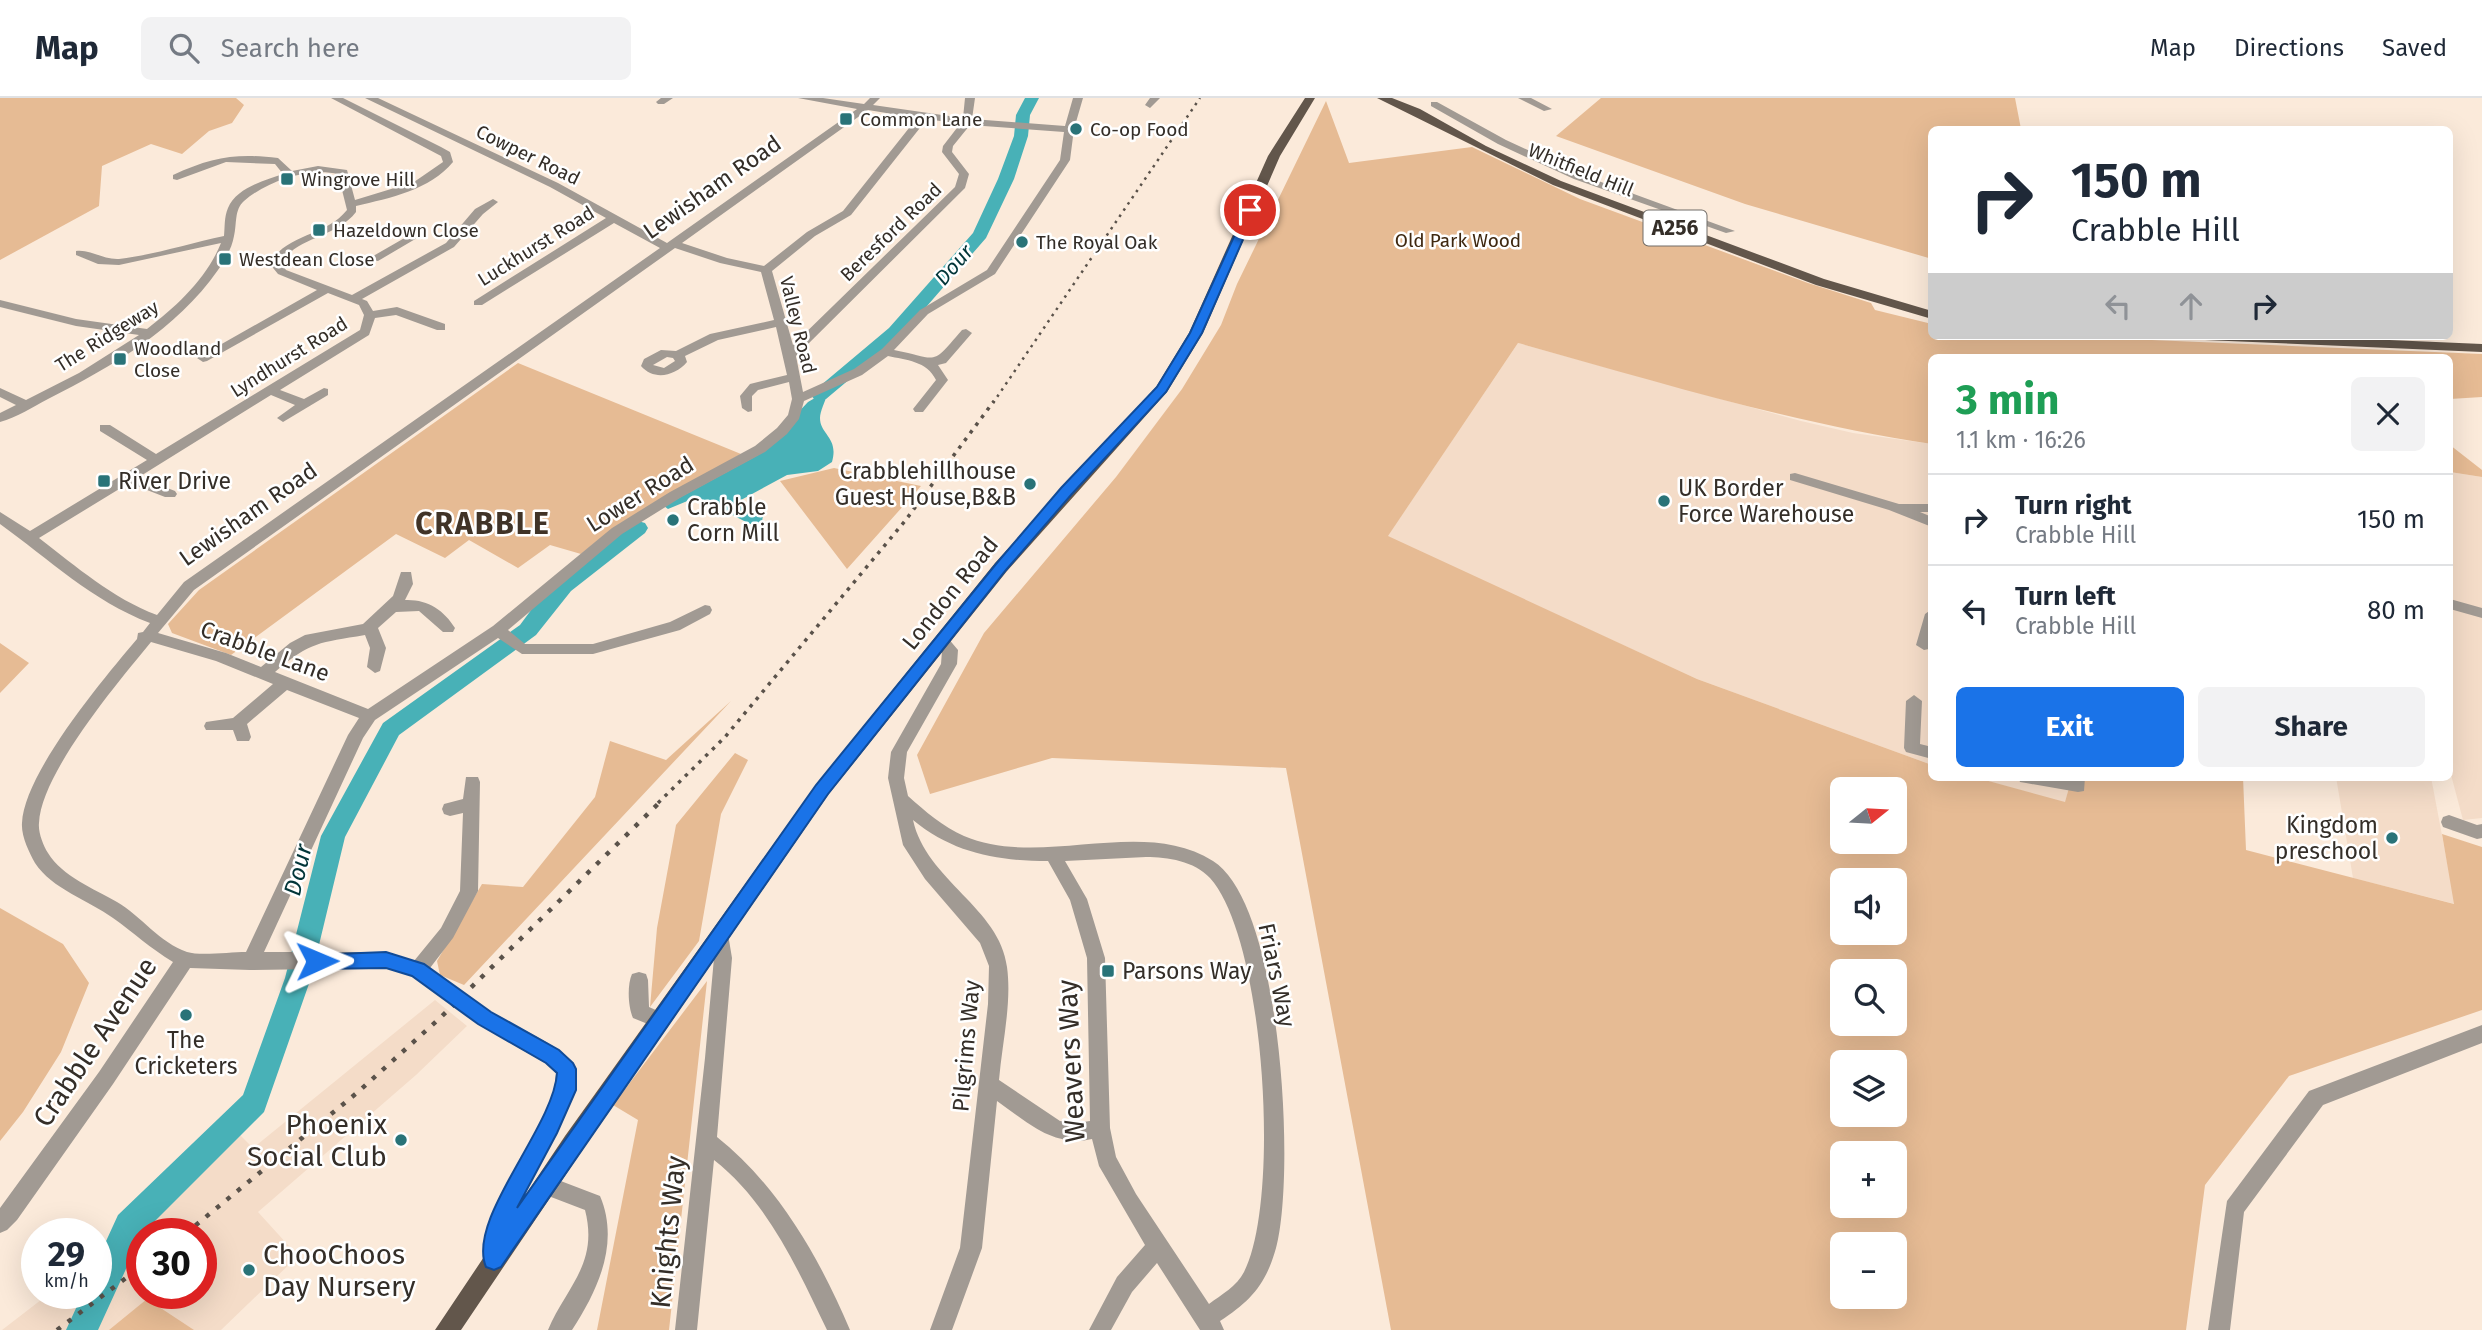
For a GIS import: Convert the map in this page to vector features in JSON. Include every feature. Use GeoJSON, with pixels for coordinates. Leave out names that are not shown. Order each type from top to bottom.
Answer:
{"type":"FeatureCollection","features":[{"type":"Feature","properties":{"kind":"main road","name":"London Road"},"geometry":{"type":"LineString","coordinates":[[447,1330],[545,1185],[822,790],[1066,492],[1162,389],[1196,333],[1274,156],[1310,98]]}},
{"type":"Feature","properties":{"kind":"main road","name":"Whitfield Hill"},"geometry":{"type":"LineString","coordinates":[[1382,98],[1416,111],[1482,148],[1557,184],[1820,282],[1928,314]]}},
{"type":"Feature","properties":{"kind":"main road"},"geometry":{"type":"LineString","coordinates":[[2298,340],[2482,348]]}},
{"type":"Feature","properties":{"kind":"street"},"geometry":{"type":"LineString","coordinates":[[336,98],[446,154],[448,162],[443,169],[419,182],[388,195],[351,204]]}},
{"type":"Feature","properties":{"kind":"street","name":"Cowper Road"},"geometry":{"type":"LineString","coordinates":[[370,98],[554,185],[612,219],[671,246],[766,270]]}},
{"type":"Feature","properties":{"kind":"street"},"geometry":{"type":"LineString","coordinates":[[803,98],[923,117],[1069,129]]}},
{"type":"Feature","properties":{"kind":"street","name":"Lewisham Road"},"geometry":{"type":"LineString","coordinates":[[494,1259],[493,1248],[509,1200],[550,1126],[566,1090],[566,1069],[552,1057],[485,1018],[418,970],[386,960],[185,960],[152,940],[120,914],[57,875],[42,859],[33,840],[30,823],[35,802],[52,765],[97,697],[189,586],[866,108],[875,98]]}},
{"type":"Feature","properties":{"kind":"street"},"geometry":{"type":"LineString","coordinates":[[967,122],[970,98]]}},
{"type":"Feature","properties":{"kind":"street"},"geometry":{"type":"LineString","coordinates":[[798,399],[844,379],[886,352],[930,307],[991,272],[1065,160],[1069,129],[1078,98]]}},
{"type":"Feature","properties":{"kind":"street"},"geometry":{"type":"LineString","coordinates":[[1416,111],[1445,98]]}},
{"type":"Feature","properties":{"kind":"street"},"geometry":{"type":"LineString","coordinates":[[1523,98],[1547,109]]}},
{"type":"Feature","properties":{"kind":"street","name":"Whitfield Hill"},"geometry":{"type":"LineString","coordinates":[[1434,104],[1502,142],[1578,177],[1730,231]]}},
{"type":"Feature","properties":{"kind":"street","name":"Valley Road"},"geometry":{"type":"LineString","coordinates":[[798,399],[790,355],[766,270],[811,234],[847,213],[923,117]]}},
{"type":"Feature","properties":{"kind":"street","name":"Beresford Road"},"geometry":{"type":"LineString","coordinates":[[790,355],[960,188],[964,174],[947,152],[948,146],[967,122]]}},
{"type":"Feature","properties":{"kind":"street"},"geometry":{"type":"LineString","coordinates":[[177,177],[204,164],[237,155],[278,161],[290,175]]}},
{"type":"Feature","properties":{"kind":"street","name":"The Ridgeway"},"geometry":{"type":"LineString","coordinates":[[0,418],[153,333],[196,292],[221,256],[229,238],[233,208],[239,200],[290,175],[332,168],[343,172],[351,204]]}},
{"type":"Feature","properties":{"kind":"street"},"geometry":{"type":"LineString","coordinates":[[353,299],[450,245],[460,237],[478,210],[493,202]]}},
{"type":"Feature","properties":{"kind":"street","name":"Lyndhurst Road"},"geometry":{"type":"LineString","coordinates":[[31,537],[365,332],[370,315],[363,303],[282,272],[275,263],[289,248],[345,219],[352,210],[351,204]]}},
{"type":"Feature","properties":{"kind":"street","name":"Luckhurst Road"},"geometry":{"type":"LineString","coordinates":[[478,303],[612,219]]}},
{"type":"Feature","properties":{"kind":"street"},"geometry":{"type":"LineString","coordinates":[[412,237],[378,256],[414,265]]}},
{"type":"Feature","properties":{"kind":"street"},"geometry":{"type":"LineString","coordinates":[[80,253],[97,261],[119,262],[229,238]]}},
{"type":"Feature","properties":{"kind":"street"},"geometry":{"type":"LineString","coordinates":[[203,358],[327,289]]}},
{"type":"Feature","properties":{"kind":"street"},"geometry":{"type":"LineString","coordinates":[[0,303],[39,316],[91,327],[153,333]]}},
{"type":"Feature","properties":{"kind":"street"},"geometry":{"type":"LineString","coordinates":[[370,315],[397,311],[441,327]]}},
{"type":"Feature","properties":{"kind":"street"},"geometry":{"type":"LineString","coordinates":[[678,355],[714,337],[781,322]]}},
{"type":"Feature","properties":{"kind":"street"},"geometry":{"type":"LineString","coordinates":[[929,363],[942,360],[966,333]]}},
{"type":"Feature","properties":{"kind":"street"},"geometry":{"type":"LineString","coordinates":[[886,352],[929,363],[939,371],[942,380],[919,409]]}},
{"type":"Feature","properties":{"kind":"street"},"geometry":{"type":"LineString","coordinates":[[748,408],[746,396],[754,387],[794,377]]}},
{"type":"Feature","properties":{"kind":"street"},"geometry":{"type":"LineString","coordinates":[[272,391],[305,404]]}},
{"type":"Feature","properties":{"kind":"street"},"geometry":{"type":"LineString","coordinates":[[0,392],[25,405]]}},
{"type":"Feature","properties":{"kind":"street"},"geometry":{"type":"LineString","coordinates":[[283,418],[324,392]]}},
{"type":"Feature","properties":{"kind":"street","name":"Lower Road"},"geometry":{"type":"LineString","coordinates":[[250,962],[356,735],[369,716],[503,633],[617,531],[773,440],[794,416],[798,399]]}},
{"type":"Feature","properties":{"kind":"street"},"geometry":{"type":"LineString","coordinates":[[105,428],[158,461]]}},
{"type":"Feature","properties":{"kind":"street"},"geometry":{"type":"LineString","coordinates":[[1795,477],[1894,507],[1928,520]]}},
{"type":"Feature","properties":{"kind":"street"},"geometry":{"type":"LineString","coordinates":[[130,478],[170,494]]}},
{"type":"Feature","properties":{"kind":"street"},"geometry":{"type":"LineString","coordinates":[[1894,507],[1928,509]]}},
{"type":"Feature","properties":{"kind":"street"},"geometry":{"type":"LineString","coordinates":[[0,517],[31,537],[83,582],[144,616],[159,621]]}},
{"type":"Feature","properties":{"kind":"street"},"geometry":{"type":"LineString","coordinates":[[263,674],[295,647],[310,639],[368,629],[391,608],[402,592],[406,575]]}},
{"type":"Feature","properties":{"kind":"street"},"geometry":{"type":"LineString","coordinates":[[391,608],[416,604],[426,607],[448,628]]}},
{"type":"Feature","properties":{"kind":"street"},"geometry":{"type":"LineString","coordinates":[[2453,605],[2482,613]]}},
{"type":"Feature","properties":{"kind":"street"},"geometry":{"type":"LineString","coordinates":[[503,633],[522,649],[593,649],[675,626],[705,610]]}},
{"type":"Feature","properties":{"kind":"street"},"geometry":{"type":"LineString","coordinates":[[368,629],[374,633],[378,648],[375,667]]}},
{"type":"Feature","properties":{"kind":"street"},"geometry":{"type":"LineString","coordinates":[[1924,645],[1928,630]]}},
{"type":"Feature","properties":{"kind":"street","name":"Crabble Lane"},"geometry":{"type":"LineString","coordinates":[[144,638],[154,638],[221,657],[369,716]]}},
{"type":"Feature","properties":{"kind":"street","name":"Pilgrims Way"},"geometry":{"type":"LineString","coordinates":[[940,1330],[971,1248],[997,1004],[998,966],[988,939],[931,874],[909,840],[896,778],[899,752],[949,664],[950,650],[942,641]]}},
{"type":"Feature","properties":{"kind":"street"},"geometry":{"type":"LineString","coordinates":[[212,726],[240,730],[286,682]]}},
{"type":"Feature","properties":{"kind":"street"},"geometry":{"type":"LineString","coordinates":[[1914,701],[1912,748],[1928,752]]}},
{"type":"Feature","properties":{"kind":"street"},"geometry":{"type":"LineString","coordinates":[[2049,781],[2078,786],[2077,781]]}},
{"type":"Feature","properties":{"kind":"street"},"geometry":{"type":"LineString","coordinates":[[418,970],[447,933],[469,891],[472,782]]}},
{"type":"Feature","properties":{"kind":"street","name":"Friars Way"},"geometry":{"type":"LineString","coordinates":[[901,800],[930,826],[964,843],[1004,854],[1170,849],[1195,859],[1217,874],[1231,896],[1247,933],[1264,1022],[1276,1130],[1275,1189],[1267,1243],[1251,1282],[1209,1324]]}},
{"type":"Feature","properties":{"kind":"street"},"geometry":{"type":"LineString","coordinates":[[450,809],[471,804]]}},
{"type":"Feature","properties":{"kind":"street"},"geometry":{"type":"LineString","coordinates":[[2449,822],[2477,832],[2482,831]]}},
{"type":"Feature","properties":{"kind":"street","name":"Weavers Way"},"geometry":{"type":"LineString","coordinates":[[1052,853],[1078,899],[1087,921],[1096,958],[1100,1128],[1106,1159],[1115,1178],[1209,1324]]}},
{"type":"Feature","properties":{"kind":"street","name":"Knights Way"},"geometry":{"type":"LineString","coordinates":[[686,1330],[723,958],[721,933]]}},
{"type":"Feature","properties":{"kind":"street","name":"Crabble Avenue"},"geometry":{"type":"LineString","coordinates":[[0,1223],[10,1213],[106,1078],[185,960]]}},
{"type":"Feature","properties":{"kind":"street"},"geometry":{"type":"LineString","coordinates":[[639,980],[640,1012],[662,1018]]}},
{"type":"Feature","properties":{"kind":"street"},"geometry":{"type":"LineString","coordinates":[[2219,1330],[2234,1208],[2316,1098],[2477,1040]]}},
{"type":"Feature","properties":{"kind":"street"},"geometry":{"type":"LineString","coordinates":[[987,1083],[1056,1130],[1077,1133],[1100,1128]]}},
{"type":"Feature","properties":{"kind":"street"},"geometry":{"type":"LineString","coordinates":[[705,1140],[742,1169],[794,1242],[839,1330]]}},
{"type":"Feature","properties":{"kind":"street"},"geometry":{"type":"LineString","coordinates":[[545,1185],[593,1203],[600,1220],[597,1250],[586,1288],[559,1330]]}},
{"type":"Feature","properties":{"kind":"street"},"geometry":{"type":"LineString","coordinates":[[1100,1330],[1126,1279],[1159,1247]]}},
{"type":"Feature","properties":{"kind":"shaded area"},"geometry":{"type":"Polygon","coordinates":[[[1518,343],[1801,421],[1853,433],[1928,443],[1928,764],[1697,679],[1387,537],[1518,343]]]}},
{"type":"Feature","properties":{"kind":"shaded area"},"geometry":{"type":"Polygon","coordinates":[[[2453,472],[2482,477],[2482,818],[2463,820],[2453,781],[2453,472]]]}},
{"type":"Feature","properties":{"kind":"shaded area"},"geometry":{"type":"Polygon","coordinates":[[[1988,781],[2071,781],[2065,803],[1988,781]]]}},
{"type":"Feature","properties":{"kind":"shaded area"},"geometry":{"type":"Polygon","coordinates":[[[2337,781],[2432,781],[2455,904],[2353,878],[2337,781]]]}},
{"type":"Feature","properties":{"kind":"shaded area"},"geometry":{"type":"Polygon","coordinates":[[[435,1000],[467,1026],[416,1075],[258,1212],[298,1256],[221,1330],[2,1330],[29,1309],[112,1309],[112,1244],[126,1231],[126,1309],[217,1309],[217,1218],[141,1218],[237,1132],[253,1148],[435,1000]]]}},
{"type":"Feature","properties":{"kind":"green space"},"geometry":{"type":"Polygon","coordinates":[[[0,98],[236,98],[244,105],[232,123],[209,131],[182,154],[151,144],[102,166],[99,206],[0,260],[0,98]]]}},
{"type":"Feature","properties":{"kind":"green space"},"geometry":{"type":"Polygon","coordinates":[[[1601,98],[2015,98],[2020,126],[1928,126],[1928,258],[1745,204],[1556,136],[1601,98]]]}},
{"type":"Feature","properties":{"kind":"green space","name":"Old Park Wood"},"geometry":{"type":"Polygon","coordinates":[[[1326,101],[1349,163],[1472,147],[1580,199],[1808,283],[1871,303],[1875,310],[1928,323],[1928,340],[2151,340],[2482,354],[2482,397],[2453,399],[2453,354],[1928,354],[1928,443],[1775,413],[1518,343],[1388,536],[1697,679],[1928,764],[1928,781],[1989,781],[2065,802],[2071,781],[2243,781],[2246,850],[2454,904],[2442,834],[2482,847],[2482,1010],[2289,1076],[2205,1185],[2186,1330],[1391,1330],[1286,768],[1052,758],[930,794],[917,755],[984,633],[1116,477],[1182,389],[1221,325],[1237,284],[1326,101]]]}},
{"type":"Feature","properties":{"kind":"green space"},"geometry":{"type":"Polygon","coordinates":[[[518,363],[741,454],[616,526],[581,554],[550,545],[518,568],[469,540],[445,558],[396,534],[231,655],[172,633],[168,624],[199,590],[518,363]]]}},
{"type":"Feature","properties":{"kind":"green space"},"geometry":{"type":"Polygon","coordinates":[[[2453,447],[2482,470],[2482,477],[2453,472],[2453,447]]]}},
{"type":"Feature","properties":{"kind":"green space"},"geometry":{"type":"Polygon","coordinates":[[[834,468],[921,486],[847,569],[780,481],[834,468]]]}},
{"type":"Feature","properties":{"kind":"green space"},"geometry":{"type":"Polygon","coordinates":[[[0,643],[29,663],[0,693],[0,643]]]}},
{"type":"Feature","properties":{"kind":"green space"},"geometry":{"type":"Polygon","coordinates":[[[731,701],[464,985],[440,975],[437,961],[482,884],[523,887],[595,797],[610,741],[666,760],[731,701]]]}},
{"type":"Feature","properties":{"kind":"green space"},"geometry":{"type":"Polygon","coordinates":[[[735,753],[748,760],[721,814],[699,941],[650,1007],[657,928],[676,825],[735,753]]]}},
{"type":"Feature","properties":{"kind":"green space"},"geometry":{"type":"Polygon","coordinates":[[[0,908],[63,944],[89,983],[61,1052],[23,1112],[0,1141],[0,908]]]}},
{"type":"Feature","properties":{"kind":"green space"},"geometry":{"type":"Polygon","coordinates":[[[707,981],[669,1330],[597,1330],[638,1120],[613,1105],[707,981]]]}},
{"type":"Feature","properties":{"kind":"green space"},"geometry":{"type":"Polygon","coordinates":[[[135,1309],[162,1309],[194,1330],[109,1330],[135,1309]]]}},
{"type":"Feature","properties":{"kind":"water"},"geometry":{"type":"Polygon","coordinates":[[[820,395],[827,395],[820,418],[833,447],[832,462],[818,471],[787,475],[741,500],[763,515],[762,522],[750,524],[697,497],[668,509],[664,506],[758,455],[808,402],[820,395]]]}},
{"type":"Feature","properties":{"kind":"waterway","name":"Dour"},"geometry":{"type":"LineString","coordinates":[[820,395],[895,332],[980,235],[1006,179],[1021,136],[1023,115],[1032,98]]}},
{"type":"Feature","properties":{"kind":"waterway","name":"Dour"},"geometry":{"type":"LineString","coordinates":[[82,1330],[129,1226],[254,1103],[298,978],[333,836],[391,729],[528,630],[564,586],[592,561],[638,528]]}},
{"type":"Feature","properties":{"kind":"railway"},"geometry":{"type":"LineString","coordinates":[[993,403],[1200,98]]}},
{"type":"Feature","properties":{"kind":"railway"},"geometry":{"type":"LineString","coordinates":[[658,803],[725,737],[905,521],[994,401]]}},
{"type":"Feature","properties":{"kind":"railway"},"geometry":{"type":"LineString","coordinates":[[204,1218],[358,1092],[440,1018],[660,802]]}},
{"type":"Feature","properties":{"kind":"railway"},"geometry":{"type":"LineString","coordinates":[[57,1330],[126,1278]]}},
{"type":"Feature","properties":{"kind":"place","name":"Common Lane"},"geometry":{"type":"Point","coordinates":[846,119]}},
{"type":"Feature","properties":{"kind":"place","name":"Co-op Food"},"geometry":{"type":"Point","coordinates":[1076,129]}},
{"type":"Feature","properties":{"kind":"place","name":"Wingrove Hill"},"geometry":{"type":"Point","coordinates":[287,179]}},
{"type":"Feature","properties":{"kind":"place","name":"Hazeldown Close"},"geometry":{"type":"Point","coordinates":[319,230]}},
{"type":"Feature","properties":{"kind":"place","name":"The Royal Oak"},"geometry":{"type":"Point","coordinates":[1022,242]}},
{"type":"Feature","properties":{"kind":"place","name":"Westdean Close"},"geometry":{"type":"Point","coordinates":[225,259]}},
{"type":"Feature","properties":{"kind":"place","name":"Woodland Close"},"geometry":{"type":"Point","coordinates":[120,359]}},
{"type":"Feature","properties":{"kind":"place","name":"River Drive"},"geometry":{"type":"Point","coordinates":[104,481]}},
{"type":"Feature","properties":{"kind":"place","name":"Crabblehillhouse Guest House,B&B"},"geometry":{"type":"Point","coordinates":[1030,484]}},
{"type":"Feature","properties":{"kind":"place","name":"UK Border Force Warehouse"},"geometry":{"type":"Point","coordinates":[1664,501]}},
{"type":"Feature","properties":{"kind":"place","name":"Crabble Corn Mill"},"geometry":{"type":"Point","coordinates":[673,520]}},
{"type":"Feature","properties":{"kind":"place","name":"Kingdom preschool"},"geometry":{"type":"Point","coordinates":[2392,838]}},
{"type":"Feature","properties":{"kind":"place","name":"Parsons Way"},"geometry":{"type":"Point","coordinates":[1108,971]}},
{"type":"Feature","properties":{"kind":"place","name":"The Cricketers"},"geometry":{"type":"Point","coordinates":[186,1015]}},
{"type":"Feature","properties":{"kind":"place","name":"Phoenix Social Club"},"geometry":{"type":"Point","coordinates":[401,1140]}},
{"type":"Feature","properties":{"kind":"place","name":"ChooChoos Day Nursery"},"geometry":{"type":"Point","coordinates":[249,1270]}},
{"type":"Feature","properties":{"kind":"district","name":"CRABBLE"},"geometry":{"type":"Point","coordinates":[483,524]}},
{"type":"Feature","properties":{"kind":"route"},"geometry":{"type":"LineString","coordinates":[[317,961],[386,960],[418,970],[485,1018],[552,1057],[566,1069],[566,1090],[550,1126],[509,1200],[497,1232],[493,1248],[494,1259],[822,790],[1001,567],[1066,492],[1162,389],[1196,333],[1250,210]]}}]}
